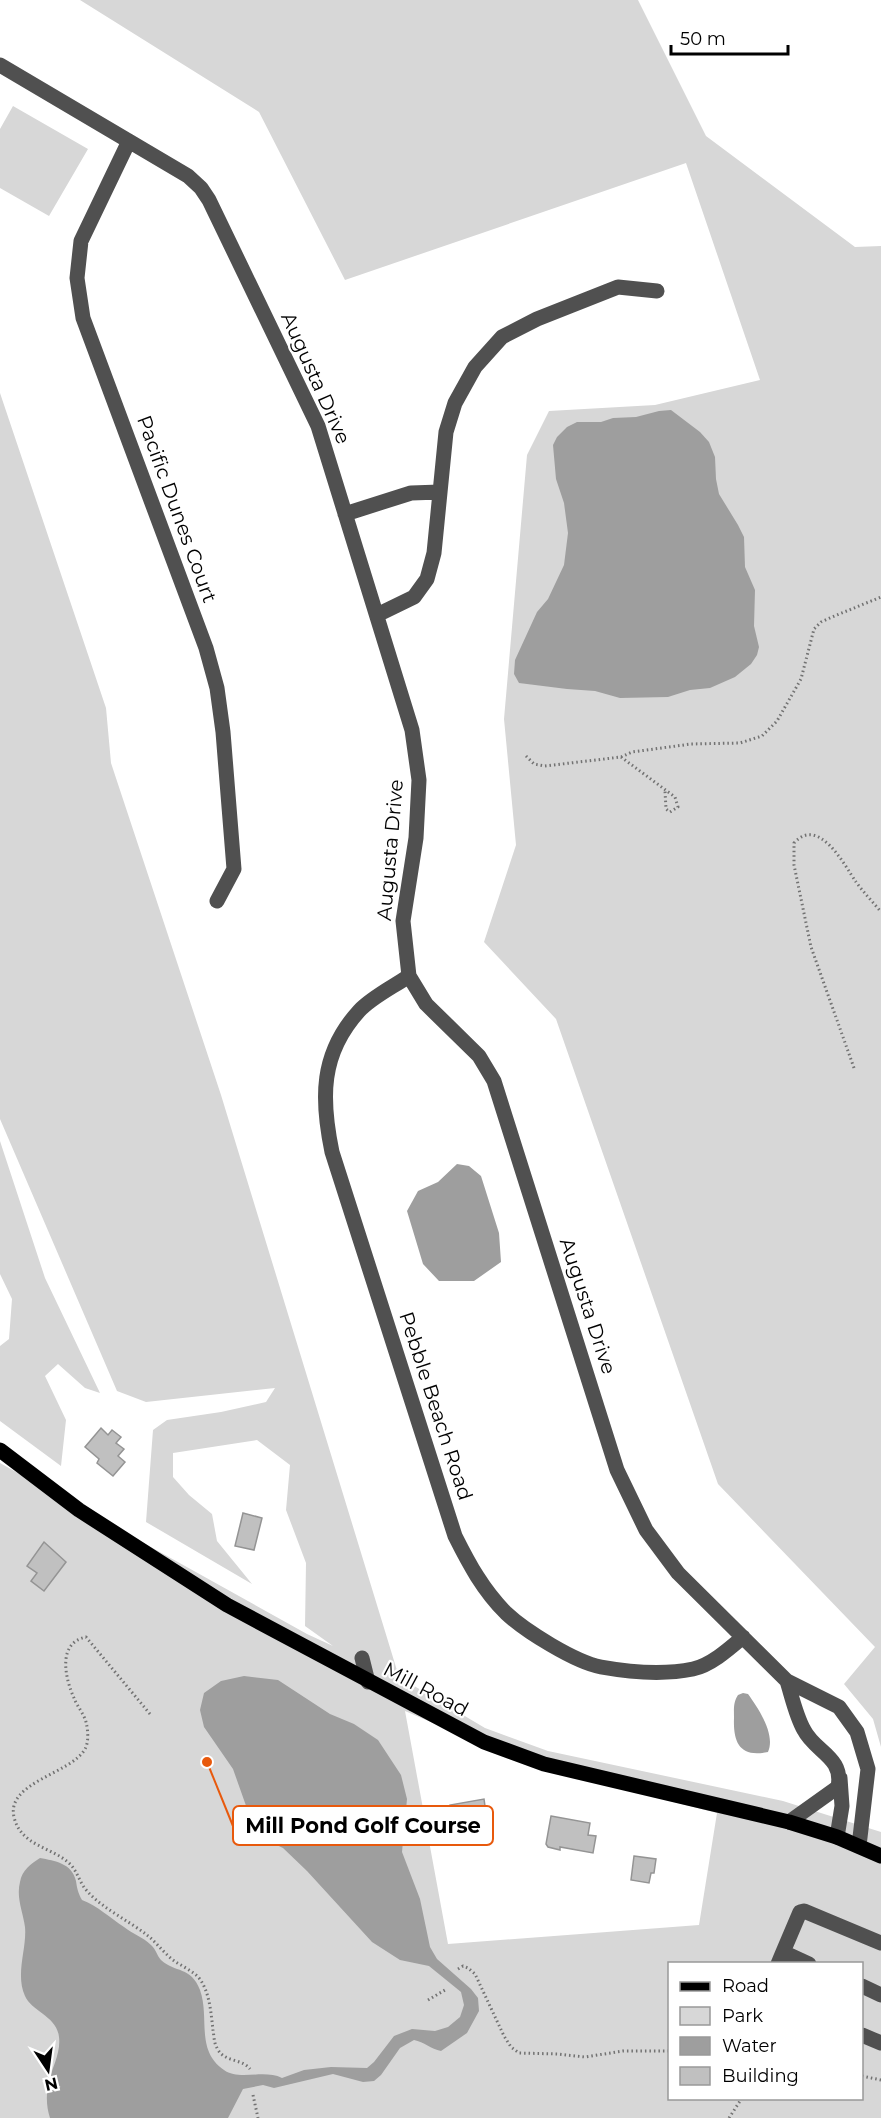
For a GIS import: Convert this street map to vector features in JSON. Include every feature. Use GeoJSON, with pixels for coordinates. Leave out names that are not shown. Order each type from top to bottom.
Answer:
{"type":"FeatureCollection","features":[{"type":"Feature","properties":{"kind":"main road","name":"Mill Road"},"geometry":{"type":"LineString","coordinates":[[0,1450],[79,1510],[227,1605],[484,1743],[544,1764],[789,1822],[837,1837],[881,1856]]}},
{"type":"Feature","properties":{"kind":"street","name":"Augusta Drive"},"geometry":{"type":"LineString","coordinates":[[0,65],[188,176],[201,188],[209,200],[318,426],[412,729],[419,780],[416,838],[403,921],[409,976],[426,1004],[479,1056],[494,1081],[617,1470],[646,1530],[678,1573],[787,1681],[839,1707],[856,1732],[868,1769],[859,1846]]}},
{"type":"Feature","properties":{"kind":"street","name":"Pacific Dunes Court"},"geometry":{"type":"LineString","coordinates":[[129,141],[81,241],[77,278],[83,318],[206,648],[218,688],[234,869],[217,901]]}},
{"type":"Feature","properties":{"kind":"street"},"geometry":{"type":"LineString","coordinates":[[377,615],[414,597],[427,579],[434,554],[446,432],[455,403],[475,367],[502,337],[537,319],[618,287],[657,291]]}},
{"type":"Feature","properties":{"kind":"street"},"geometry":{"type":"LineString","coordinates":[[345,514],[411,493],[440,492]]}},
{"type":"Feature","properties":{"kind":"street","name":"Pebble Beach Road"},"geometry":{"type":"LineString","coordinates":[[409,976],[360,1010],[338,1042],[326,1077],[326,1122],[332,1152],[455,1536],[476,1577],[506,1613],[550,1645],[599,1666],[656,1672],[694,1669],[724,1653],[743,1637]]}},
{"type":"Feature","properties":{"kind":"street"},"geometry":{"type":"LineString","coordinates":[[362,1659],[369,1682]]}},
{"type":"Feature","properties":{"kind":"street","name":"Augusta Drive"},"geometry":{"type":"LineString","coordinates":[[787,1681],[804,1732],[833,1761],[840,1779],[842,1806],[837,1837]]}},
{"type":"Feature","properties":{"kind":"street"},"geometry":{"type":"LineString","coordinates":[[789,1822],[838,1787],[840,1779]]}},
{"type":"Feature","properties":{"kind":"street"},"geometry":{"type":"LineString","coordinates":[[800,1962],[781,1958],[800,1912],[804,1911],[881,1943]]}},
{"type":"Feature","properties":{"kind":"street"},"geometry":{"type":"LineString","coordinates":[[863,1987],[881,1995]]}},
{"type":"Feature","properties":{"kind":"street"},"geometry":{"type":"LineString","coordinates":[[863,2035],[881,2043]]}},
{"type":"Feature","properties":{"kind":"path"},"geometry":{"type":"LineString","coordinates":[[526,756],[534,764],[545,766],[621,757],[632,752],[692,744],[740,743],[762,736],[777,721],[801,680],[814,629],[821,622],[881,597]]}},
{"type":"Feature","properties":{"kind":"path"},"geometry":{"type":"LineString","coordinates":[[621,757],[675,797],[678,807],[670,812],[666,809],[665,791]]}},
{"type":"Feature","properties":{"kind":"path"},"geometry":{"type":"LineString","coordinates":[[854,1068],[811,947],[794,865],[794,843],[803,836],[809,835],[823,840],[841,858],[855,880],[881,912]]}},
{"type":"Feature","properties":{"kind":"path"},"geometry":{"type":"LineString","coordinates":[[150,1714],[86,1637],[78,1639],[70,1647],[66,1658],[66,1671],[74,1700],[86,1720],[88,1735],[86,1748],[67,1766],[21,1793],[15,1803],[13,1816],[23,1834],[32,1843],[68,1862],[76,1870],[87,1892],[149,1936],[174,1960],[199,1979],[208,1998],[216,2048],[224,2057],[246,2064],[250,2069]]}},
{"type":"Feature","properties":{"kind":"path"},"geometry":{"type":"LineString","coordinates":[[459,1969],[463,1966],[475,1974],[504,2036],[519,2054],[585,2057],[623,2051],[668,2051]]}},
{"type":"Feature","properties":{"kind":"path"},"geometry":{"type":"LineString","coordinates":[[428,2000],[445,1990]]}},
{"type":"Feature","properties":{"kind":"path"},"geometry":{"type":"LineString","coordinates":[[863,2076],[881,2080]]}},
{"type":"Feature","properties":{"kind":"path"},"geometry":{"type":"LineString","coordinates":[[253,2095],[258,2118]]}},
{"type":"Feature","properties":{"kind":"path"},"geometry":{"type":"LineString","coordinates":[[729,2118],[741,2100]]}},
{"type":"Feature","properties":{"kind":"green space"},"geometry":{"type":"Polygon","coordinates":[[[80,0],[638,0],[706,136],[855,247],[881,246],[881,1747],[873,1719],[844,1684],[875,1647],[718,1484],[556,1019],[484,942],[516,845],[504,719],[527,455],[549,411],[655,405],[760,380],[686,163],[345,280],[259,112],[80,0]]]}},
{"type":"Feature","properties":{"kind":"green space"},"geometry":{"type":"Polygon","coordinates":[[[13,106],[88,149],[49,216],[0,188],[0,129],[13,106]]]}},
{"type":"Feature","properties":{"kind":"green space"},"geometry":{"type":"Polygon","coordinates":[[[0,393],[106,708],[111,763],[221,1095],[399,1677],[485,1728],[548,1751],[783,1801],[881,1832],[881,2118],[0,2118],[0,1463],[307,1634],[333,1646],[305,1626],[306,1563],[286,1510],[290,1465],[257,1440],[173,1453],[173,1477],[189,1495],[212,1514],[217,1541],[252,1584],[146,1522],[153,1430],[167,1420],[266,1402],[275,1388],[146,1402],[117,1391],[0,1119],[0,393]],[[405,1711],[448,1944],[699,1925],[717,1813],[533,1766],[405,1711]]]}},
{"type":"Feature","properties":{"kind":"green space"},"geometry":{"type":"Polygon","coordinates":[[[0,1141],[45,1278],[100,1393],[85,1388],[58,1364],[45,1376],[66,1420],[61,1466],[0,1421],[0,1346],[9,1339],[12,1299],[0,1274],[0,1141]]]}},
{"type":"Feature","properties":{"kind":"water"},"geometry":{"type":"Polygon","coordinates":[[[671,410],[700,432],[709,442],[715,457],[719,494],[744,537],[745,567],[755,590],[754,626],[759,647],[757,655],[751,664],[735,677],[710,688],[690,690],[668,697],[620,698],[595,691],[519,683],[514,674],[515,660],[537,612],[548,599],[564,565],[568,533],[564,503],[556,479],[553,445],[557,437],[567,427],[577,422],[601,422],[613,418],[636,417],[671,410]]]}},
{"type":"Feature","properties":{"kind":"water"},"geometry":{"type":"Polygon","coordinates":[[[457,1164],[469,1166],[481,1176],[499,1233],[501,1262],[474,1281],[439,1281],[423,1264],[407,1211],[418,1191],[438,1182],[457,1164]]]}},
{"type":"Feature","properties":{"kind":"water"},"geometry":{"type":"Polygon","coordinates":[[[244,1676],[278,1680],[330,1714],[354,1724],[378,1740],[401,1775],[407,1799],[402,1852],[420,1899],[430,1947],[437,1959],[478,1998],[479,2011],[467,2033],[441,2051],[414,2040],[400,2048],[374,2081],[363,2082],[333,2074],[274,2088],[263,2085],[243,2089],[228,2118],[50,2118],[47,2091],[58,2054],[59,2037],[54,2024],[28,2001],[21,1979],[25,1927],[19,1888],[25,1871],[40,1858],[57,1862],[71,1870],[82,1900],[148,1942],[166,1964],[192,1977],[200,1990],[203,2001],[206,2043],[209,2053],[215,2062],[230,2073],[237,2075],[267,2074],[282,2078],[304,2070],[331,2067],[367,2068],[394,2036],[412,2029],[435,2031],[448,2027],[460,2017],[464,2005],[461,1992],[429,1966],[400,1960],[372,1942],[307,1871],[283,1848],[266,1840],[250,1817],[233,1769],[204,1727],[200,1710],[204,1693],[221,1681],[244,1676]]]}},
{"type":"Feature","properties":{"kind":"water"},"geometry":{"type":"Polygon","coordinates":[[[748,1694],[765,1721],[770,1737],[768,1752],[751,1753],[740,1747],[737,1741],[734,1706],[738,1695],[748,1694]]]}},
{"type":"Feature","properties":{"kind":"building"},"geometry":{"type":"Polygon","coordinates":[[[101,1428],[108,1435],[112,1430],[121,1437],[116,1443],[124,1449],[118,1456],[125,1462],[113,1476],[97,1463],[99,1459],[85,1447],[101,1428]]]}},
{"type":"Feature","properties":{"kind":"building"},"geometry":{"type":"Polygon","coordinates":[[[243,1513],[262,1518],[254,1550],[235,1546],[243,1513]]]}},
{"type":"Feature","properties":{"kind":"building"},"geometry":{"type":"Polygon","coordinates":[[[44,1542],[66,1562],[44,1591],[31,1581],[37,1573],[27,1566],[44,1542]]]}},
{"type":"Feature","properties":{"kind":"building"},"geometry":{"type":"Polygon","coordinates":[[[484,1799],[487,1820],[471,1823],[470,1815],[452,1818],[450,1805],[484,1799]]]}},
{"type":"Feature","properties":{"kind":"building"},"geometry":{"type":"Polygon","coordinates":[[[551,1816],[590,1823],[588,1835],[596,1836],[593,1853],[548,1847],[546,1844],[551,1816]]]}},
{"type":"Feature","properties":{"kind":"building"},"geometry":{"type":"Polygon","coordinates":[[[634,1856],[656,1859],[654,1873],[651,1873],[649,1883],[631,1880],[634,1856]]]}},
{"type":"Feature","properties":{"kind":"place","name":"Mill Pond Golf Course"},"geometry":{"type":"Point","coordinates":[207,1762]}}]}
